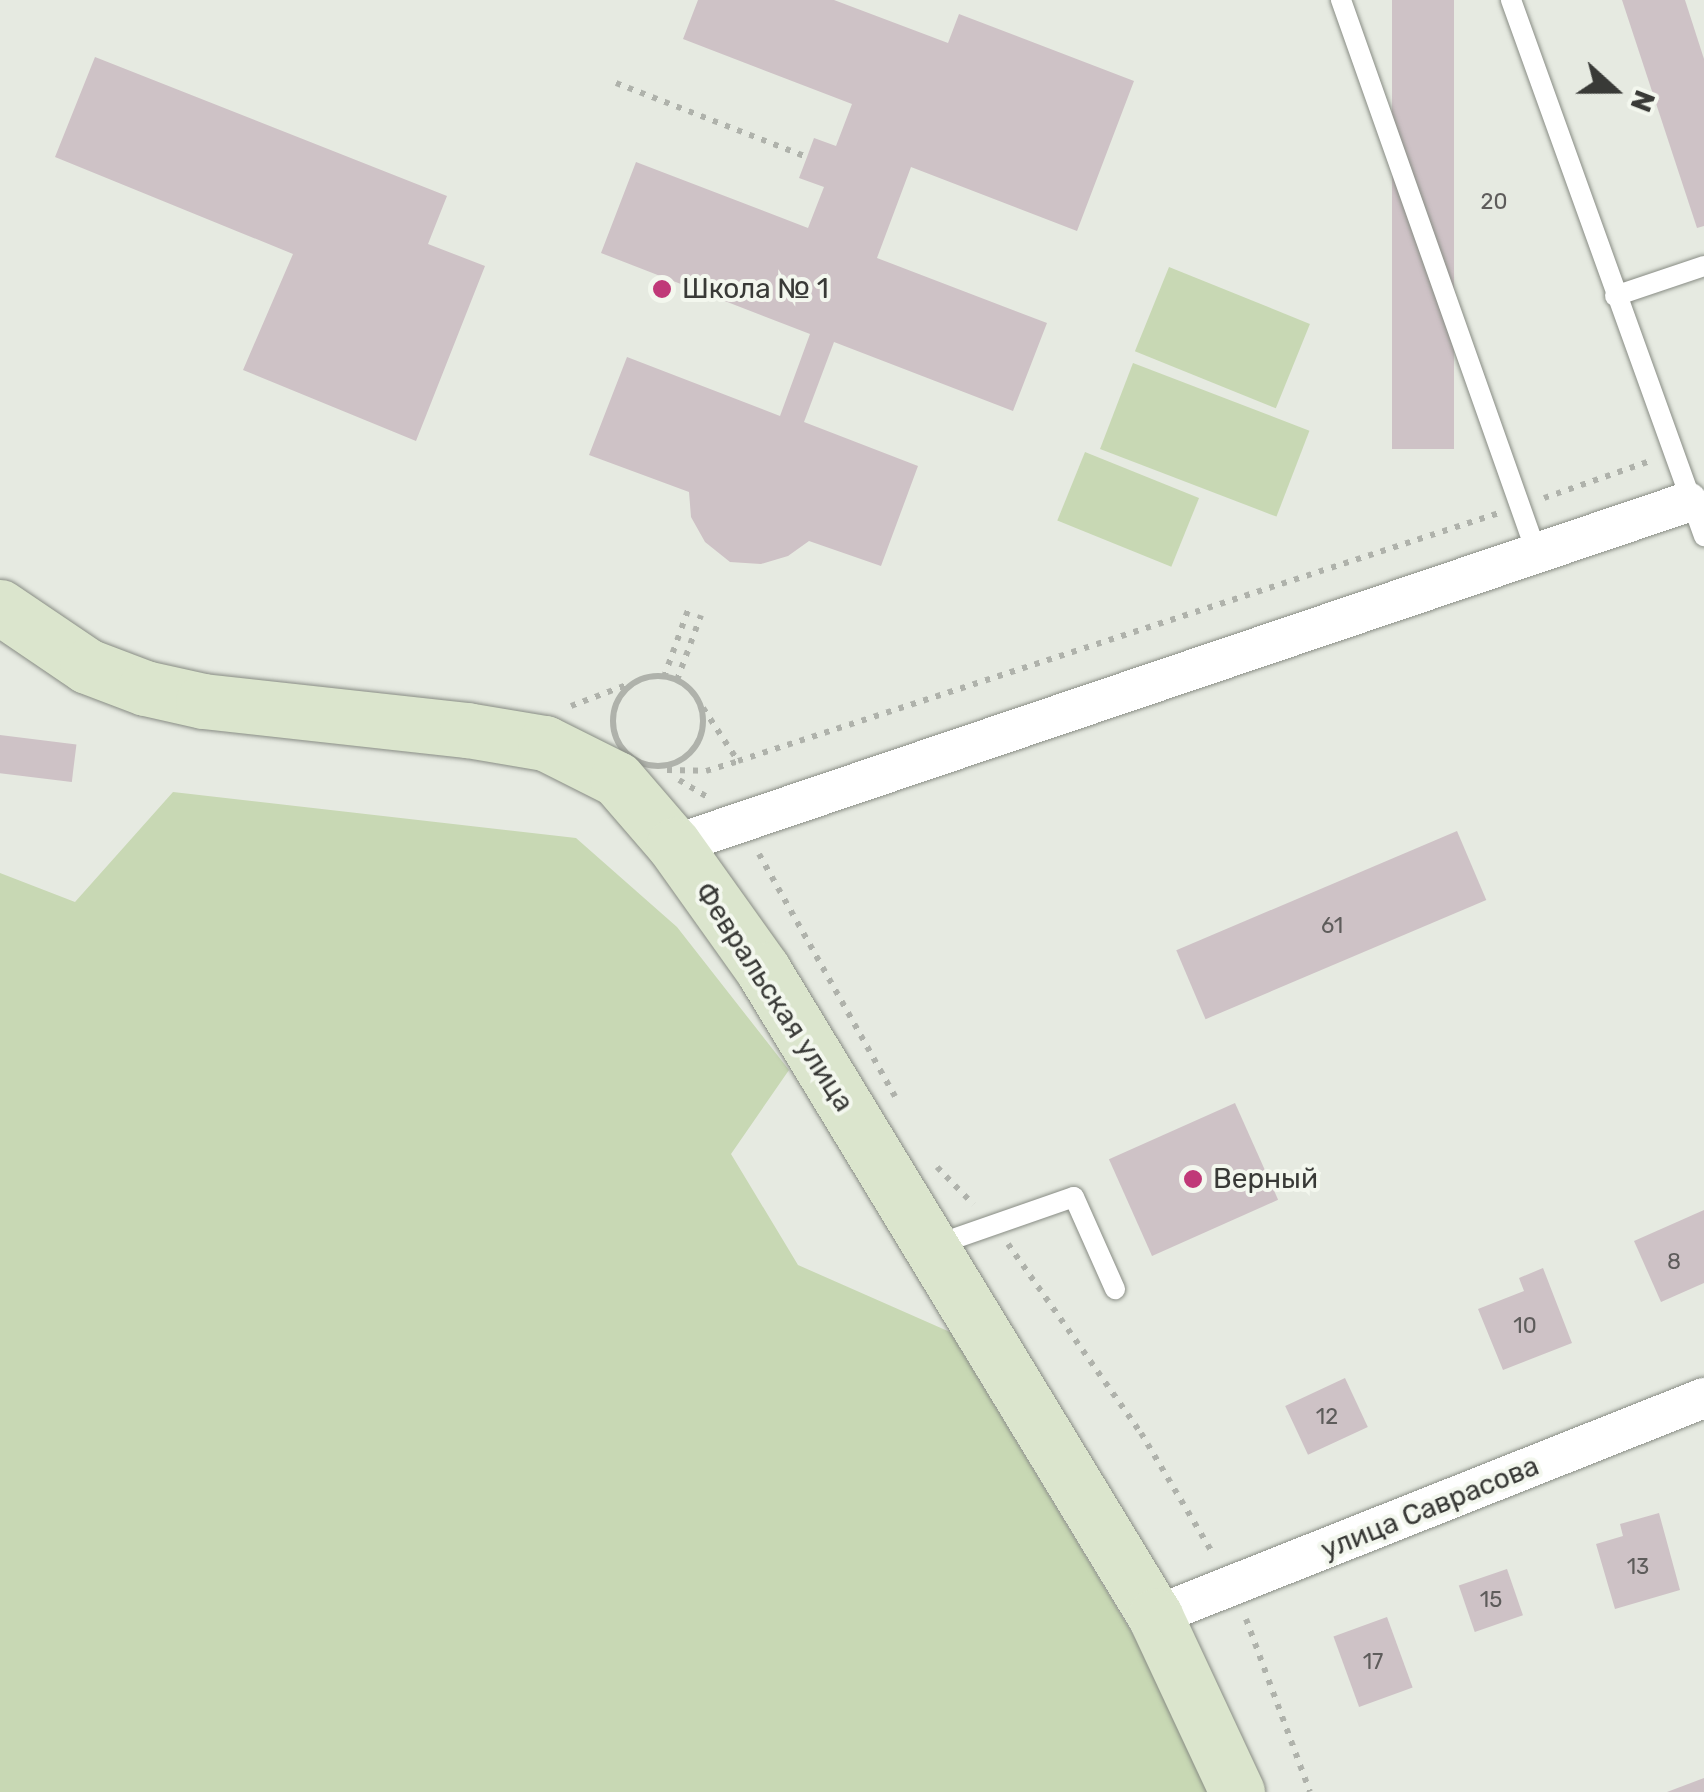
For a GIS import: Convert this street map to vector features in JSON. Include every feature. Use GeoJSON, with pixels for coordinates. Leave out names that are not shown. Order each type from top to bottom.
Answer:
{"type":"FeatureCollection","features":[{"type":"Feature","properties":{"kind":"main road","name":"Февральская улица"},"geometry":{"type":"LineString","coordinates":[[0,606],[86,666],[144,688],[204,701],[467,730],[545,744],[616,779],[674,845],[763,970],[1155,1616],[1237,1792]]}},
{"type":"Feature","properties":{"kind":"street"},"geometry":{"type":"LineString","coordinates":[[674,845],[736,828],[1538,554],[1699,511]]}},
{"type":"Feature","properties":{"kind":"street","name":"улица Саврасова"},"geometry":{"type":"LineString","coordinates":[[1155,1616],[1704,1398]]}},
{"type":"Feature","properties":{"kind":"lane"},"geometry":{"type":"LineString","coordinates":[[1341,0],[1538,554]]}},
{"type":"Feature","properties":{"kind":"lane"},"geometry":{"type":"LineString","coordinates":[[1510,0],[1671,453],[1699,511]]}},
{"type":"Feature","properties":{"kind":"lane"},"geometry":{"type":"LineString","coordinates":[[1614,296],[1704,266]]}},
{"type":"Feature","properties":{"kind":"lane"},"geometry":{"type":"LineString","coordinates":[[931,1247],[1074,1196],[1115,1290]]}},
{"type":"Feature","properties":{"kind":"path"},"geometry":{"type":"LineString","coordinates":[[616,83],[807,156]]}},
{"type":"Feature","properties":{"kind":"path"},"geometry":{"type":"LineString","coordinates":[[657,767],[706,770],[738,761],[1521,506],[1671,453]]}},
{"type":"Feature","properties":{"kind":"path"},"geometry":{"type":"LineString","coordinates":[[664,677],[688,610]]}},
{"type":"Feature","properties":{"kind":"path"},"geometry":{"type":"LineString","coordinates":[[677,680],[701,616]]}},
{"type":"Feature","properties":{"kind":"path"},"geometry":{"type":"LineString","coordinates":[[564,708],[638,681],[664,677],[677,680],[696,697],[738,761]]}},
{"type":"Feature","properties":{"kind":"path"},"geometry":{"type":"LineString","coordinates":[[638,681],[618,702],[614,731],[629,756],[657,767],[706,796],[756,848],[897,1098]]}},
{"type":"Feature","properties":{"kind":"path"},"geometry":{"type":"LineString","coordinates":[[657,767],[672,765],[695,748],[703,722],[696,697]]}},
{"type":"Feature","properties":{"kind":"path"},"geometry":{"type":"LineString","coordinates":[[932,1162],[996,1227],[1140,1433],[1233,1587],[1271,1678],[1310,1792]]}},
{"type":"Feature","properties":{"kind":"green space"},"geometry":{"type":"Polygon","coordinates":[[[1169,267],[1310,324],[1276,408],[1135,351],[1169,267]]]}},
{"type":"Feature","properties":{"kind":"green space"},"geometry":{"type":"Polygon","coordinates":[[[1133,363],[1309,431],[1276,517],[1100,449],[1133,363]]]}},
{"type":"Feature","properties":{"kind":"green space"},"geometry":{"type":"Polygon","coordinates":[[[1085,452],[1199,498],[1171,567],[1057,521],[1085,452]]]}},
{"type":"Feature","properties":{"kind":"green space"},"geometry":{"type":"Polygon","coordinates":[[[173,792],[576,838],[677,927],[789,1070],[731,1154],[798,1265],[950,1332],[1184,1719],[1207,1792],[0,1792],[0,873],[75,902],[173,792]]]}},
{"type":"Feature","properties":{"kind":"building"},"geometry":{"type":"Polygon","coordinates":[[[698,0],[834,0],[948,43],[959,14],[1134,81],[1077,231],[911,167],[877,258],[1047,323],[1013,411],[834,342],[804,422],[918,466],[881,566],[809,541],[788,556],[761,564],[730,562],[705,542],[691,517],[689,492],[589,455],[627,357],[780,416],[810,334],[601,253],[636,162],[808,228],[824,187],[799,178],[814,138],[836,146],[852,104],[683,39],[698,0]]]}},
{"type":"Feature","properties":{"kind":"building"},"geometry":{"type":"Polygon","coordinates":[[[1392,0],[1454,0],[1454,449],[1392,449],[1392,0]]]}},
{"type":"Feature","properties":{"kind":"building"},"geometry":{"type":"Polygon","coordinates":[[[1622,0],[1685,0],[1704,59],[1704,226],[1697,228],[1622,0]]]}},
{"type":"Feature","properties":{"kind":"building"},"geometry":{"type":"Polygon","coordinates":[[[95,57],[447,196],[428,244],[485,266],[416,441],[243,370],[293,254],[55,157],[95,57]]]}},
{"type":"Feature","properties":{"kind":"building"},"geometry":{"type":"Polygon","coordinates":[[[0,735],[76,744],[72,782],[0,773],[0,735]]]}},
{"type":"Feature","properties":{"kind":"building"},"geometry":{"type":"Polygon","coordinates":[[[1457,831],[1486,900],[1206,1019],[1176,950],[1457,831]]]}},
{"type":"Feature","properties":{"kind":"building","name":"Верный"},"geometry":{"type":"Polygon","coordinates":[[[1235,1103],[1278,1200],[1152,1256],[1109,1159],[1235,1103]]]}},
{"type":"Feature","properties":{"kind":"building"},"geometry":{"type":"Polygon","coordinates":[[[1704,1210],[1704,1283],[1661,1302],[1634,1241],[1704,1210]]]}},
{"type":"Feature","properties":{"kind":"building"},"geometry":{"type":"Polygon","coordinates":[[[1543,1268],[1572,1343],[1503,1370],[1478,1309],[1524,1291],[1519,1278],[1543,1268]]]}},
{"type":"Feature","properties":{"kind":"building"},"geometry":{"type":"Polygon","coordinates":[[[1345,1378],[1368,1427],[1308,1455],[1285,1406],[1345,1378]]]}},
{"type":"Feature","properties":{"kind":"building"},"geometry":{"type":"Polygon","coordinates":[[[1659,1513],[1680,1590],[1615,1609],[1596,1544],[1623,1536],[1620,1524],[1659,1513]]]}},
{"type":"Feature","properties":{"kind":"building"},"geometry":{"type":"Polygon","coordinates":[[[1507,1569],[1523,1615],[1475,1632],[1459,1586],[1507,1569]]]}},
{"type":"Feature","properties":{"kind":"building"},"geometry":{"type":"Polygon","coordinates":[[[1387,1617],[1413,1687],[1359,1707],[1333,1636],[1387,1617]]]}},
{"type":"Feature","properties":{"kind":"building"},"geometry":{"type":"Polygon","coordinates":[[[1704,1778],[1704,1792],[1667,1792],[1704,1778]]]}},
{"type":"Feature","properties":{"kind":"place","name":"Школа № 1"},"geometry":{"type":"Point","coordinates":[662,289]}},
{"type":"Feature","properties":{"kind":"place","name":"Верный"},"geometry":{"type":"Point","coordinates":[1193,1179]}}]}
